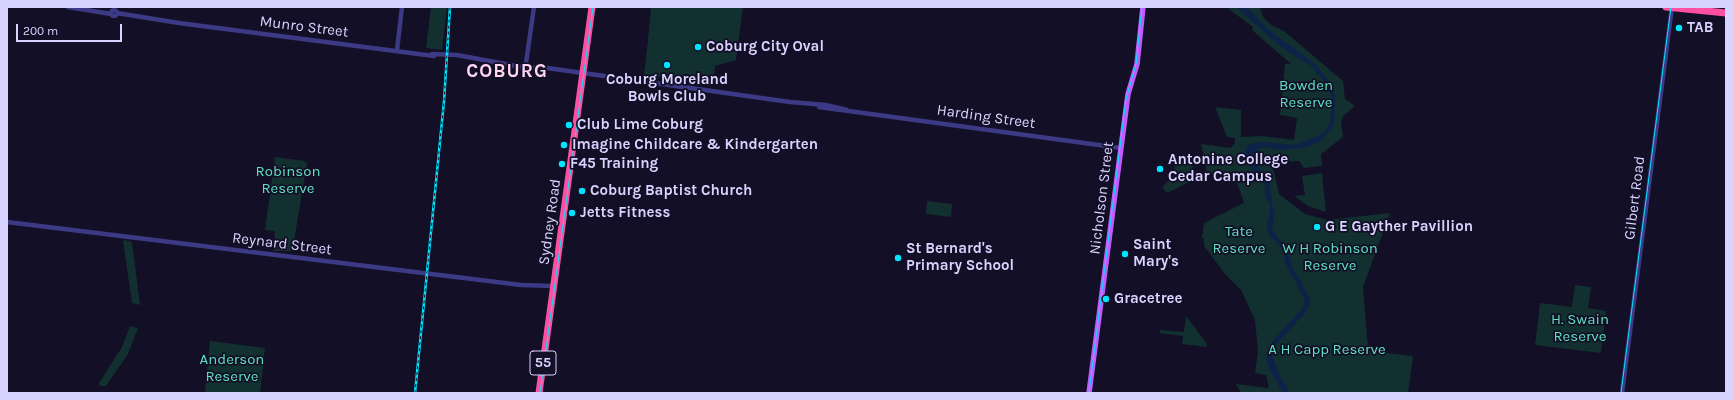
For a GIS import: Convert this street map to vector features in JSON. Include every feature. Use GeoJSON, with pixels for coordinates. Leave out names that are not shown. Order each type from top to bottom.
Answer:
{"type":"FeatureCollection","features":[{"type":"Feature","properties":{"kind":"highway","name":"Sydney Road"},"geometry":{"type":"LineString","coordinates":[[539,393],[592,7]]}},
{"type":"Feature","properties":{"kind":"highway"},"geometry":{"type":"LineString","coordinates":[[1670,7],[1726,13]]}},
{"type":"Feature","properties":{"kind":"main road","name":"Nicholson Street"},"geometry":{"type":"LineString","coordinates":[[1089,393],[1128,94],[1136,64],[1143,7]]}},
{"type":"Feature","properties":{"kind":"street","name":"Munro Street"},"geometry":{"type":"LineString","coordinates":[[68,7],[397,50],[511,64],[527,64],[583,73]]}},
{"type":"Feature","properties":{"kind":"street"},"geometry":{"type":"LineString","coordinates":[[397,50],[402,7]]}},
{"type":"Feature","properties":{"kind":"street"},"geometry":{"type":"LineString","coordinates":[[527,64],[534,7]]}},
{"type":"Feature","properties":{"kind":"street","name":"Gilbert Road"},"geometry":{"type":"LineString","coordinates":[[1622,393],[1670,7]]}},
{"type":"Feature","properties":{"kind":"street"},"geometry":{"type":"LineString","coordinates":[[399,33],[403,48],[418,52]]}},
{"type":"Feature","properties":{"kind":"street","name":"Harding Street"},"geometry":{"type":"LineString","coordinates":[[583,73],[813,105],[826,105],[847,110],[1121,148]]}},
{"type":"Feature","properties":{"kind":"street","name":"Reynard Street"},"geometry":{"type":"LineString","coordinates":[[7,222],[521,285],[554,286]]}},
{"type":"Feature","properties":{"kind":"green space"},"geometry":{"type":"Polygon","coordinates":[[[431,7],[447,7],[442,50],[426,48],[431,7]]]}},
{"type":"Feature","properties":{"kind":"green space","name":"Coburg City Oval"},"geometry":{"type":"Polygon","coordinates":[[[651,7],[743,7],[736,60],[715,66],[713,85],[644,75],[651,7]]]}},
{"type":"Feature","properties":{"kind":"green space"},"geometry":{"type":"Polygon","coordinates":[[[1226,7],[1260,7],[1263,17],[1271,25],[1284,31],[1343,81],[1345,99],[1355,106],[1344,115],[1341,121],[1343,137],[1321,154],[1322,166],[1304,168],[1299,161],[1272,162],[1279,194],[1305,214],[1327,220],[1390,213],[1363,287],[1367,337],[1369,351],[1413,356],[1408,393],[1241,393],[1236,384],[1269,388],[1266,375],[1255,373],[1258,351],[1255,320],[1241,290],[1225,274],[1204,246],[1204,239],[1202,238],[1204,223],[1244,203],[1235,177],[1207,173],[1201,144],[1231,148],[1235,143],[1235,138],[1227,137],[1215,107],[1241,110],[1241,137],[1263,136],[1294,140],[1297,118],[1280,115],[1285,64],[1291,64],[1252,30],[1253,27],[1226,7]]]}},
{"type":"Feature","properties":{"kind":"green space","name":"Robinson Reserve"},"geometry":{"type":"Polygon","coordinates":[[[275,157],[304,161],[307,164],[295,235],[294,251],[274,251],[275,231],[265,230],[275,157]]]}},
{"type":"Feature","properties":{"kind":"green space"},"geometry":{"type":"Polygon","coordinates":[[[1175,162],[1192,164],[1195,179],[1167,193],[1162,187],[1174,175],[1175,162]]]}},
{"type":"Feature","properties":{"kind":"green space"},"geometry":{"type":"Polygon","coordinates":[[[1322,173],[1326,212],[1308,206],[1294,196],[1305,195],[1302,176],[1322,173]]]}},
{"type":"Feature","properties":{"kind":"green space"},"geometry":{"type":"Polygon","coordinates":[[[927,201],[952,204],[951,217],[926,214],[927,201]]]}},
{"type":"Feature","properties":{"kind":"green space"},"geometry":{"type":"Polygon","coordinates":[[[125,240],[132,242],[140,305],[132,303],[123,241],[125,240]]]}},
{"type":"Feature","properties":{"kind":"green space","name":"H. Swain Reserve"},"geometry":{"type":"Polygon","coordinates":[[[1575,285],[1591,287],[1588,308],[1606,311],[1601,353],[1535,345],[1540,303],[1572,307],[1575,285]]]}},
{"type":"Feature","properties":{"kind":"green space"},"geometry":{"type":"Polygon","coordinates":[[[1186,316],[1207,344],[1207,347],[1182,344],[1183,336],[1160,333],[1160,330],[1184,332],[1186,316]]]}},
{"type":"Feature","properties":{"kind":"green space"},"geometry":{"type":"Polygon","coordinates":[[[130,326],[138,328],[128,354],[106,386],[100,386],[99,383],[122,347],[130,326]]]}},
{"type":"Feature","properties":{"kind":"green space","name":"Anderson Reserve"},"geometry":{"type":"Polygon","coordinates":[[[210,341],[265,348],[260,393],[205,393],[210,341]]]}},
{"type":"Feature","properties":{"kind":"water"},"geometry":{"type":"Polygon","coordinates":[[[1236,7],[1246,7],[1274,34],[1315,64],[1328,80],[1335,96],[1334,126],[1319,142],[1304,148],[1282,150],[1263,147],[1257,150],[1253,159],[1246,159],[1246,147],[1250,144],[1261,142],[1295,145],[1318,136],[1326,130],[1330,123],[1332,97],[1326,84],[1311,66],[1280,46],[1236,7]]]}},
{"type":"Feature","properties":{"kind":"water"},"geometry":{"type":"Polygon","coordinates":[[[1246,161],[1255,161],[1263,174],[1269,179],[1272,205],[1275,212],[1272,229],[1286,248],[1293,268],[1310,299],[1305,313],[1276,344],[1272,356],[1281,378],[1290,393],[1283,393],[1269,368],[1266,358],[1275,338],[1302,309],[1305,300],[1285,262],[1282,248],[1269,235],[1267,224],[1270,214],[1270,204],[1266,198],[1264,181],[1260,175],[1253,171],[1246,161]]]}},
{"type":"Feature","properties":{"kind":"tram line"},"geometry":{"type":"LineString","coordinates":[[540,393],[593,7]]}},
{"type":"Feature","properties":{"kind":"tram line"},"geometry":{"type":"LineString","coordinates":[[1089,393],[1126,99],[1136,64],[1142,7]]}},
{"type":"Feature","properties":{"kind":"tram line"},"geometry":{"type":"LineString","coordinates":[[1621,393],[1671,7]]}},
{"type":"Feature","properties":{"kind":"railway"},"geometry":{"type":"LineString","coordinates":[[415,393],[444,101],[450,7]]}},
{"type":"Feature","properties":{"kind":"place","name":"TAB"},"geometry":{"type":"Point","coordinates":[1679,28]}},
{"type":"Feature","properties":{"kind":"place","name":"Coburg City Oval"},"geometry":{"type":"Point","coordinates":[698,47]}},
{"type":"Feature","properties":{"kind":"place","name":"Coburg Moreland Bowls Club"},"geometry":{"type":"Point","coordinates":[667,65]}},
{"type":"Feature","properties":{"kind":"place","name":"Club Lime Coburg"},"geometry":{"type":"Point","coordinates":[569,125]}},
{"type":"Feature","properties":{"kind":"place","name":"Imagine Childcare & Kindergarten"},"geometry":{"type":"Point","coordinates":[564,145]}},
{"type":"Feature","properties":{"kind":"place","name":"F45 Training"},"geometry":{"type":"Point","coordinates":[562,164]}},
{"type":"Feature","properties":{"kind":"place","name":"Antonine College Cedar Campus"},"geometry":{"type":"Point","coordinates":[1160,169]}},
{"type":"Feature","properties":{"kind":"place","name":"Coburg Baptist Church"},"geometry":{"type":"Point","coordinates":[582,191]}},
{"type":"Feature","properties":{"kind":"place","name":"Jetts Fitness"},"geometry":{"type":"Point","coordinates":[572,213]}},
{"type":"Feature","properties":{"kind":"place","name":"G E Gayther Pavillion"},"geometry":{"type":"Point","coordinates":[1317,227]}},
{"type":"Feature","properties":{"kind":"place","name":"Saint Mary's"},"geometry":{"type":"Point","coordinates":[1125,254]}},
{"type":"Feature","properties":{"kind":"place","name":"St Bernard's Primary School"},"geometry":{"type":"Point","coordinates":[898,258]}},
{"type":"Feature","properties":{"kind":"place","name":"Gracetree"},"geometry":{"type":"Point","coordinates":[1106,299]}},
{"type":"Feature","properties":{"kind":"district","name":"COBURG"},"geometry":{"type":"Point","coordinates":[507,72]}},
{"type":"Feature","properties":{"kind":"park label","name":"Bowden Reserve"},"geometry":{"type":"Point","coordinates":[1306,94]}},
{"type":"Feature","properties":{"kind":"park label","name":"Tate Reserve"},"geometry":{"type":"Point","coordinates":[1239,240]}},
{"type":"Feature","properties":{"kind":"park label","name":"W H Robinson Reserve"},"geometry":{"type":"Point","coordinates":[1330,258]}},
{"type":"Feature","properties":{"kind":"park label","name":"A H Capp Reserve"},"geometry":{"type":"Point","coordinates":[1327,350]}}]}
